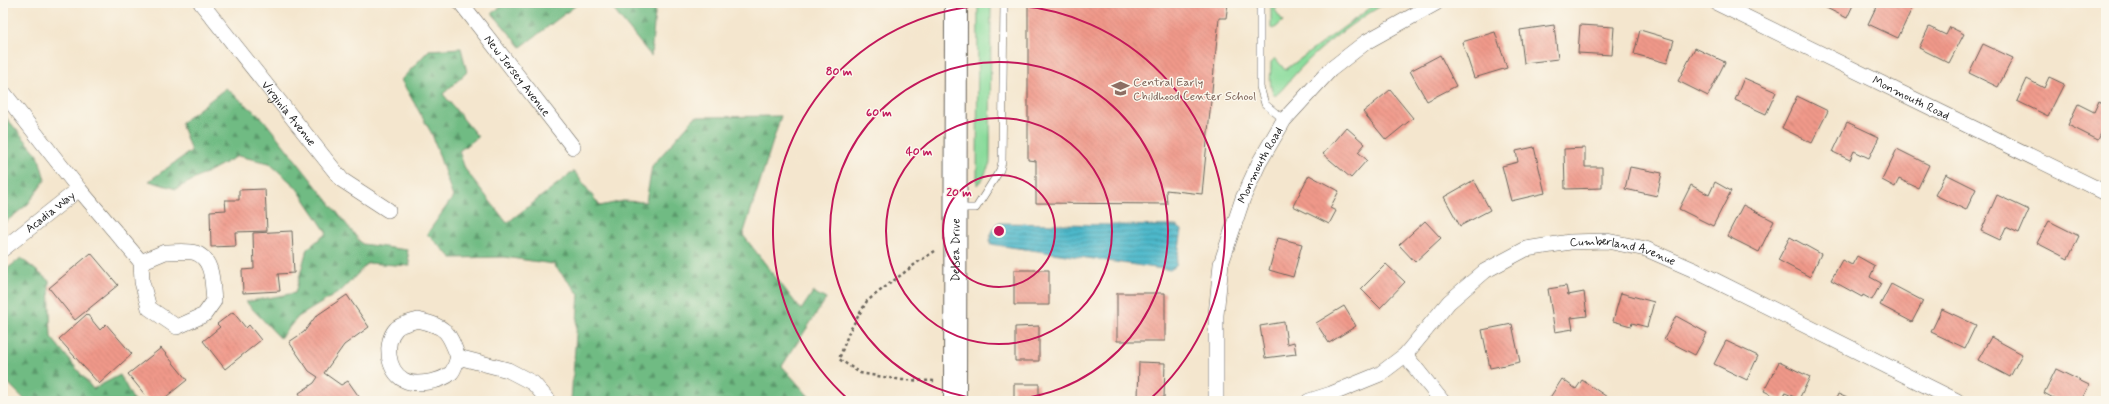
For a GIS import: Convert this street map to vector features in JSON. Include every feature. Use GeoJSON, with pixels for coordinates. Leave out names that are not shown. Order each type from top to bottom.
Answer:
{"type":"FeatureCollection","features":[{"type":"Feature","properties":{"kind":"main road","name":"Delsea Drive"},"geometry":{"type":"LineString","coordinates":[[955,391],[954,208],[956,3]]}},
{"type":"Feature","properties":{"kind":"street","name":"Virginia Avenue"},"geometry":{"type":"LineString","coordinates":[[201,3],[342,180],[388,210]]}},
{"type":"Feature","properties":{"kind":"street","name":"New Jersey Avenue"},"geometry":{"type":"LineString","coordinates":[[461,3],[573,148]]}},
{"type":"Feature","properties":{"kind":"street","name":"Monmouth Road"},"geometry":{"type":"LineString","coordinates":[[1218,401],[1216,315],[1221,264],[1243,198],[1258,164],[1284,120],[1330,70],[1366,42],[1436,3]]}},
{"type":"Feature","properties":{"kind":"street","name":"Monmouth Road"},"geometry":{"type":"LineString","coordinates":[[1717,3],[2106,193]]}},
{"type":"Feature","properties":{"kind":"street"},"geometry":{"type":"LineString","coordinates":[[3,92],[79,189],[141,262],[142,282],[149,308],[177,327],[204,315],[214,301],[211,274],[207,263],[196,253],[165,252],[141,262]]}},
{"type":"Feature","properties":{"kind":"street","name":"Acadia Way"},"geometry":{"type":"LineString","coordinates":[[3,250],[79,189]]}},
{"type":"Feature","properties":{"kind":"street","name":"Cumberland Avenue"},"geometry":{"type":"LineString","coordinates":[[1309,401],[1331,394],[1380,374],[1404,355],[1449,302],[1485,271],[1526,249],[1570,242],[1607,241],[1646,249],[1694,270],[1957,401]]}},
{"type":"Feature","properties":{"kind":"street"},"geometry":{"type":"LineString","coordinates":[[418,320],[440,325],[450,336],[458,357],[451,373],[442,378],[418,383],[404,380],[395,372],[390,359],[388,352],[390,339],[396,328],[418,320]]}},
{"type":"Feature","properties":{"kind":"street"},"geometry":{"type":"LineString","coordinates":[[1404,355],[1442,401]]}},
{"type":"Feature","properties":{"kind":"street"},"geometry":{"type":"LineString","coordinates":[[458,357],[508,370],[533,383],[549,401]]}},
{"type":"Feature","properties":{"kind":"lane"},"geometry":{"type":"LineString","coordinates":[[954,208],[976,208],[1000,170],[1002,162],[1004,3]]}},
{"type":"Feature","properties":{"kind":"lane"},"geometry":{"type":"LineString","coordinates":[[1260,3],[1260,87],[1265,104],[1284,120]]}},
{"type":"Feature","properties":{"kind":"path"},"geometry":{"type":"LineString","coordinates":[[954,252],[934,251],[867,301],[849,332],[839,359],[860,373],[955,391]]}},
{"type":"Feature","properties":{"kind":"green space"},"geometry":{"type":"Polygon","coordinates":[[[507,3],[579,3],[521,47],[492,13],[507,3]]]}},
{"type":"Feature","properties":{"kind":"green space"},"geometry":{"type":"Polygon","coordinates":[[[608,3],[656,3],[651,56],[608,3]]]}},
{"type":"Feature","properties":{"kind":"green space"},"geometry":{"type":"Polygon","coordinates":[[[978,3],[991,3],[990,163],[983,178],[977,185],[978,3]]]}},
{"type":"Feature","properties":{"kind":"green space"},"geometry":{"type":"Polygon","coordinates":[[[1271,3],[1280,4],[1275,10],[1283,21],[1274,29],[1271,27],[1271,3]]]}},
{"type":"Feature","properties":{"kind":"green space"},"geometry":{"type":"Polygon","coordinates":[[[1377,3],[1386,3],[1362,17],[1328,42],[1275,96],[1271,89],[1270,80],[1271,62],[1275,58],[1285,70],[1377,3]]]}},
{"type":"Feature","properties":{"kind":"green space"},"geometry":{"type":"Polygon","coordinates":[[[461,48],[467,72],[443,94],[478,137],[459,151],[465,169],[507,223],[574,171],[600,206],[623,201],[646,202],[652,166],[695,117],[781,116],[743,235],[801,310],[813,292],[826,299],[782,366],[813,401],[649,401],[645,396],[571,401],[579,294],[553,264],[504,257],[452,258],[427,234],[453,197],[432,134],[401,80],[429,50],[461,48]]]}},
{"type":"Feature","properties":{"kind":"green space"},"geometry":{"type":"Polygon","coordinates":[[[226,88],[263,119],[362,244],[407,250],[410,266],[368,263],[341,291],[298,317],[280,338],[246,302],[295,293],[307,249],[327,233],[296,187],[269,163],[238,156],[176,189],[149,181],[191,151],[181,123],[226,88]]]}},
{"type":"Feature","properties":{"kind":"green space"},"geometry":{"type":"Polygon","coordinates":[[[3,114],[38,155],[45,180],[28,204],[3,224],[3,114]]]}},
{"type":"Feature","properties":{"kind":"green space"},"geometry":{"type":"Polygon","coordinates":[[[21,258],[49,281],[51,337],[93,389],[120,375],[134,401],[26,401],[3,378],[3,272],[21,258]]]}},
{"type":"Feature","properties":{"kind":"water"},"geometry":{"type":"Polygon","coordinates":[[[997,223],[1176,226],[1182,230],[1176,266],[1170,270],[990,244],[991,232],[997,223]]]}},
{"type":"Feature","properties":{"kind":"building","name":"Central Early Childhood Center School"},"geometry":{"type":"Polygon","coordinates":[[[1028,3],[1228,3],[1226,18],[1219,18],[1202,194],[1166,190],[1167,204],[1036,203],[1036,161],[1028,160],[1028,3]]]}},
{"type":"Feature","properties":{"kind":"building"},"geometry":{"type":"Polygon","coordinates":[[[1816,3],[1854,3],[1847,18],[1816,3]]]}},
{"type":"Feature","properties":{"kind":"building"},"geometry":{"type":"Polygon","coordinates":[[[1878,3],[1914,4],[1898,38],[1868,24],[1878,3]]]}},
{"type":"Feature","properties":{"kind":"building"},"geometry":{"type":"Polygon","coordinates":[[[1554,25],[1558,59],[1524,63],[1520,30],[1554,25]]]}},
{"type":"Feature","properties":{"kind":"building"},"geometry":{"type":"Polygon","coordinates":[[[1580,25],[1614,27],[1612,55],[1578,53],[1580,25]]]}},
{"type":"Feature","properties":{"kind":"building"},"geometry":{"type":"Polygon","coordinates":[[[1929,27],[1946,35],[1950,27],[1964,34],[1949,63],[1919,48],[1929,27]]]}},
{"type":"Feature","properties":{"kind":"building"},"geometry":{"type":"Polygon","coordinates":[[[1640,30],[1674,40],[1667,63],[1634,54],[1640,30]]]}},
{"type":"Feature","properties":{"kind":"building"},"geometry":{"type":"Polygon","coordinates":[[[1495,32],[1507,68],[1474,78],[1462,42],[1495,32]]]}},
{"type":"Feature","properties":{"kind":"building"},"geometry":{"type":"Polygon","coordinates":[[[1983,44],[2013,58],[1998,87],[1969,73],[1983,44]]]}},
{"type":"Feature","properties":{"kind":"building"},"geometry":{"type":"Polygon","coordinates":[[[1695,48],[1725,62],[1708,96],[1678,81],[1695,48]]]}},
{"type":"Feature","properties":{"kind":"building"},"geometry":{"type":"Polygon","coordinates":[[[1440,55],[1456,86],[1427,101],[1410,71],[1440,55]]]}},
{"type":"Feature","properties":{"kind":"building"},"geometry":{"type":"Polygon","coordinates":[[[2049,77],[2064,84],[2048,116],[2017,101],[2027,79],[2044,88],[2049,77]]]}},
{"type":"Feature","properties":{"kind":"building"},"geometry":{"type":"Polygon","coordinates":[[[1744,78],[1776,92],[1766,114],[1735,100],[1744,78]]]}},
{"type":"Feature","properties":{"kind":"building"},"geometry":{"type":"Polygon","coordinates":[[[1390,90],[1413,118],[1386,140],[1363,112],[1390,90]]]}},
{"type":"Feature","properties":{"kind":"building"},"geometry":{"type":"Polygon","coordinates":[[[1797,96],[1828,111],[1812,143],[1782,128],[1797,96]]]}},
{"type":"Feature","properties":{"kind":"building"},"geometry":{"type":"Polygon","coordinates":[[[2099,101],[2106,105],[2106,123],[2098,140],[2068,125],[2078,104],[2094,112],[2099,101]]]}},
{"type":"Feature","properties":{"kind":"building"},"geometry":{"type":"Polygon","coordinates":[[[1847,122],[1879,137],[1869,158],[1854,151],[1850,160],[1833,152],[1847,122]]]}},
{"type":"Feature","properties":{"kind":"building"},"geometry":{"type":"Polygon","coordinates":[[[1346,127],[1365,144],[1358,152],[1367,160],[1351,178],[1323,154],[1346,127]]]}},
{"type":"Feature","properties":{"kind":"building"},"geometry":{"type":"Polygon","coordinates":[[[1534,147],[1545,193],[1511,201],[1502,166],[1518,162],[1516,151],[1534,147]]]}},
{"type":"Feature","properties":{"kind":"building"},"geometry":{"type":"Polygon","coordinates":[[[1585,148],[1585,167],[1602,167],[1602,188],[1565,189],[1564,149],[1585,148]]]}},
{"type":"Feature","properties":{"kind":"building"},"geometry":{"type":"Polygon","coordinates":[[[1897,149],[1929,165],[1918,188],[1899,179],[1895,187],[1882,180],[1897,149]]]}},
{"type":"Feature","properties":{"kind":"building"},"geometry":{"type":"Polygon","coordinates":[[[1630,167],[1662,173],[1657,196],[1625,189],[1630,167]]]}},
{"type":"Feature","properties":{"kind":"building"},"geometry":{"type":"Polygon","coordinates":[[[1946,174],[1976,189],[1966,210],[1935,195],[1946,174]]]}},
{"type":"Feature","properties":{"kind":"building"},"geometry":{"type":"Polygon","coordinates":[[[1309,175],[1339,191],[1330,208],[1336,211],[1329,224],[1293,206],[1309,175]]]}},
{"type":"Feature","properties":{"kind":"building"},"geometry":{"type":"Polygon","coordinates":[[[1474,180],[1490,210],[1460,226],[1444,197],[1474,180]]]}},
{"type":"Feature","properties":{"kind":"building"},"geometry":{"type":"Polygon","coordinates":[[[1715,182],[1731,191],[1713,226],[1679,209],[1691,185],[1709,195],[1715,182]]]}},
{"type":"Feature","properties":{"kind":"building"},"geometry":{"type":"Polygon","coordinates":[[[265,189],[267,231],[235,232],[236,246],[211,247],[210,211],[226,210],[225,200],[239,200],[239,190],[265,189]]]}},
{"type":"Feature","properties":{"kind":"building"},"geometry":{"type":"Polygon","coordinates":[[[1997,195],[2029,210],[2019,233],[2006,227],[2000,240],[1981,231],[1997,195]]]}},
{"type":"Feature","properties":{"kind":"building"},"geometry":{"type":"Polygon","coordinates":[[[1743,205],[1774,221],[1759,252],[1727,236],[1743,205]]]}},
{"type":"Feature","properties":{"kind":"building"},"geometry":{"type":"Polygon","coordinates":[[[1425,221],[1441,238],[1415,262],[1399,245],[1425,221]]]}},
{"type":"Feature","properties":{"kind":"building"},"geometry":{"type":"Polygon","coordinates":[[[2049,221],[2079,236],[2068,259],[2037,243],[2049,221]]]}},
{"type":"Feature","properties":{"kind":"building"},"geometry":{"type":"Polygon","coordinates":[[[292,231],[294,273],[278,274],[280,291],[243,293],[242,270],[254,269],[253,233],[292,231]]]}},
{"type":"Feature","properties":{"kind":"building"},"geometry":{"type":"Polygon","coordinates":[[[1790,237],[1821,254],[1810,277],[1778,260],[1790,237]]]}},
{"type":"Feature","properties":{"kind":"building"},"geometry":{"type":"Polygon","coordinates":[[[1278,238],[1302,244],[1293,277],[1269,270],[1278,238]]]}},
{"type":"Feature","properties":{"kind":"building"},"geometry":{"type":"Polygon","coordinates":[[[91,253],[118,285],[75,320],[49,288],[91,253]]]}},
{"type":"Feature","properties":{"kind":"building"},"geometry":{"type":"Polygon","coordinates":[[[1857,256],[1875,266],[1870,277],[1881,283],[1872,300],[1863,295],[1862,297],[1831,280],[1842,260],[1852,265],[1857,256]]]}},
{"type":"Feature","properties":{"kind":"building"},"geometry":{"type":"Polygon","coordinates":[[[1386,264],[1405,282],[1380,308],[1361,289],[1386,264]]]}},
{"type":"Feature","properties":{"kind":"building"},"geometry":{"type":"Polygon","coordinates":[[[1014,270],[1049,270],[1049,305],[1014,305],[1014,270]]]}},
{"type":"Feature","properties":{"kind":"building"},"geometry":{"type":"Polygon","coordinates":[[[1891,284],[1923,301],[1912,322],[1880,305],[1891,284]]]}},
{"type":"Feature","properties":{"kind":"building"},"geometry":{"type":"Polygon","coordinates":[[[1566,286],[1568,295],[1584,292],[1587,316],[1571,318],[1573,329],[1555,332],[1548,289],[1566,286]]]}},
{"type":"Feature","properties":{"kind":"building"},"geometry":{"type":"Polygon","coordinates":[[[1117,293],[1165,293],[1165,341],[1117,341],[1117,293]]]}},
{"type":"Feature","properties":{"kind":"building"},"geometry":{"type":"Polygon","coordinates":[[[1621,293],[1654,302],[1647,327],[1632,323],[1631,326],[1613,321],[1621,293]]]}},
{"type":"Feature","properties":{"kind":"building"},"geometry":{"type":"Polygon","coordinates":[[[347,295],[369,327],[344,345],[324,373],[341,385],[348,381],[362,401],[304,401],[299,393],[314,383],[318,377],[309,371],[289,342],[304,332],[316,316],[347,295]]]}},
{"type":"Feature","properties":{"kind":"building"},"geometry":{"type":"Polygon","coordinates":[[[1344,306],[1356,326],[1329,343],[1316,323],[1344,306]]]}},
{"type":"Feature","properties":{"kind":"building"},"geometry":{"type":"Polygon","coordinates":[[[1942,309],[1976,325],[1965,348],[1931,332],[1942,309]]]}},
{"type":"Feature","properties":{"kind":"building"},"geometry":{"type":"Polygon","coordinates":[[[233,312],[246,328],[249,325],[261,340],[225,369],[203,341],[220,327],[217,324],[233,312]]]}},
{"type":"Feature","properties":{"kind":"building"},"geometry":{"type":"Polygon","coordinates":[[[87,314],[100,330],[106,324],[132,354],[99,384],[59,339],[87,314]]]}},
{"type":"Feature","properties":{"kind":"building"},"geometry":{"type":"Polygon","coordinates":[[[1676,316],[1707,333],[1695,355],[1664,339],[1676,316]]]}},
{"type":"Feature","properties":{"kind":"building"},"geometry":{"type":"Polygon","coordinates":[[[1284,322],[1287,344],[1294,342],[1296,354],[1265,358],[1260,326],[1284,322]]]}},
{"type":"Feature","properties":{"kind":"building"},"geometry":{"type":"Polygon","coordinates":[[[1512,324],[1520,362],[1490,368],[1482,330],[1512,324]]]}},
{"type":"Feature","properties":{"kind":"building"},"geometry":{"type":"Polygon","coordinates":[[[1039,326],[1039,361],[1015,361],[1015,327],[1039,326]]]}},
{"type":"Feature","properties":{"kind":"building"},"geometry":{"type":"Polygon","coordinates":[[[1991,337],[2022,354],[2010,377],[1978,360],[1991,337]]]}},
{"type":"Feature","properties":{"kind":"building"},"geometry":{"type":"Polygon","coordinates":[[[1726,341],[1758,356],[1747,380],[1714,364],[1726,341]]]}},
{"type":"Feature","properties":{"kind":"building"},"geometry":{"type":"Polygon","coordinates":[[[161,348],[187,380],[161,401],[150,401],[128,374],[161,348]]]}},
{"type":"Feature","properties":{"kind":"building"},"geometry":{"type":"Polygon","coordinates":[[[1139,362],[1165,363],[1164,398],[1138,398],[1139,362]]]}},
{"type":"Feature","properties":{"kind":"building"},"geometry":{"type":"Polygon","coordinates":[[[1779,362],[1810,377],[1799,399],[1785,393],[1782,400],[1764,391],[1779,362]]]}},
{"type":"Feature","properties":{"kind":"building"},"geometry":{"type":"Polygon","coordinates":[[[2056,369],[2089,385],[2081,401],[2059,401],[2044,393],[2056,369]]]}},
{"type":"Feature","properties":{"kind":"building"},"geometry":{"type":"Polygon","coordinates":[[[1562,379],[1576,389],[1582,380],[1613,401],[1552,401],[1549,399],[1562,379]]]}},
{"type":"Feature","properties":{"kind":"building"},"geometry":{"type":"Polygon","coordinates":[[[1014,384],[1039,384],[1039,401],[1014,401],[1014,384]]]}},
{"type":"Feature","properties":{"kind":"building"},"geometry":{"type":"Polygon","coordinates":[[[1838,394],[1854,401],[1835,401],[1838,394]]]}},
{"type":"Feature","properties":{"kind":"place","name":"Central Early Childhood Center School"},"geometry":{"type":"Point","coordinates":[1120,89]}}]}
